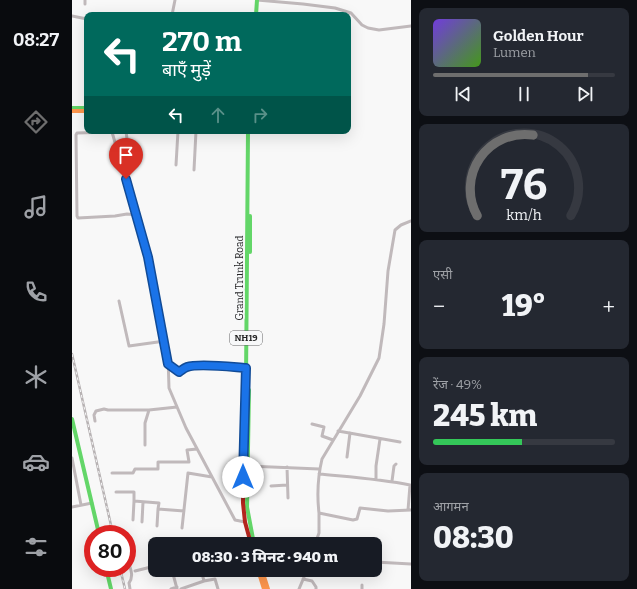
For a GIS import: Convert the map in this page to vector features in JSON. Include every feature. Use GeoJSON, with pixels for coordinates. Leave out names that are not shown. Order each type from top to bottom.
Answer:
{"type":"FeatureCollection","features":[{"type":"Feature","properties":{"kind":"main road"},"geometry":{"type":"LineString","coordinates":[[255,12],[256,0]]}},
{"type":"Feature","properties":{"kind":"main road"},"geometry":{"type":"LineString","coordinates":[[72,111],[84,109]]}},
{"type":"Feature","properties":{"kind":"main road"},"geometry":{"type":"LineString","coordinates":[[72,111],[84,112]]}},
{"type":"Feature","properties":{"kind":"main road","name":"Grand Trunk Road"},"geometry":{"type":"LineString","coordinates":[[249,134],[243,511],[249,537]]}},
{"type":"Feature","properties":{"kind":"main road","name":"Grand Trunk Road"},"geometry":{"type":"LineString","coordinates":[[249,134],[249,371],[247,466],[248,514],[253,537]]}},
{"type":"Feature","properties":{"kind":"main road"},"geometry":{"type":"LineString","coordinates":[[72,419],[97,525]]}},
{"type":"Feature","properties":{"kind":"main road"},"geometry":{"type":"LineString","coordinates":[[108,577],[110,589]]}},
{"type":"Feature","properties":{"kind":"main road"},"geometry":{"type":"LineString","coordinates":[[260,577],[264,589]]}},
{"type":"Feature","properties":{"kind":"main road"},"geometry":{"type":"LineString","coordinates":[[264,577],[268,589]]}},
{"type":"Feature","properties":{"kind":"street"},"geometry":{"type":"LineString","coordinates":[[173,12],[175,0]]}},
{"type":"Feature","properties":{"kind":"street"},"geometry":{"type":"LineString","coordinates":[[256,0],[314,5],[336,8],[348,12]]}},
{"type":"Feature","properties":{"kind":"street"},"geometry":{"type":"LineString","coordinates":[[314,0],[314,5]]}},
{"type":"Feature","properties":{"kind":"street"},"geometry":{"type":"LineString","coordinates":[[351,13],[362,25],[368,28],[379,30],[411,26]]}},
{"type":"Feature","properties":{"kind":"street"},"geometry":{"type":"LineString","coordinates":[[72,16],[84,18]]}},
{"type":"Feature","properties":{"kind":"street"},"geometry":{"type":"LineString","coordinates":[[84,132],[77,133],[76,135],[76,216],[78,218],[127,214],[137,215]]}},
{"type":"Feature","properties":{"kind":"street"},"geometry":{"type":"LineString","coordinates":[[113,134],[148,257],[165,341],[169,388],[197,449],[235,520],[245,522]]}},
{"type":"Feature","properties":{"kind":"street"},"geometry":{"type":"LineString","coordinates":[[126,134],[128,147]]}},
{"type":"Feature","properties":{"kind":"street"},"geometry":{"type":"LineString","coordinates":[[176,165],[178,134]]}},
{"type":"Feature","properties":{"kind":"street"},"geometry":{"type":"LineString","coordinates":[[194,170],[196,134]]}},
{"type":"Feature","properties":{"kind":"street"},"geometry":{"type":"LineString","coordinates":[[318,537],[319,533],[319,469],[322,459],[360,396],[379,358],[384,324],[388,271],[395,230],[401,225],[411,221]]}},
{"type":"Feature","properties":{"kind":"street"},"geometry":{"type":"LineString","coordinates":[[119,301],[129,346],[165,341]]}},
{"type":"Feature","properties":{"kind":"street"},"geometry":{"type":"LineString","coordinates":[[168,364],[179,372],[188,366],[215,365],[246,368]]}},
{"type":"Feature","properties":{"kind":"street"},"geometry":{"type":"LineString","coordinates":[[95,421],[94,415],[96,412],[104,409],[149,410],[177,407]]}},
{"type":"Feature","properties":{"kind":"street"},"geometry":{"type":"LineString","coordinates":[[145,445],[145,423],[149,410]]}},
{"type":"Feature","properties":{"kind":"street"},"geometry":{"type":"LineString","coordinates":[[312,424],[324,427],[322,436],[333,440]]}},
{"type":"Feature","properties":{"kind":"street"},"geometry":{"type":"LineString","coordinates":[[338,431],[400,442]]}},
{"type":"Feature","properties":{"kind":"street"},"geometry":{"type":"LineString","coordinates":[[347,457],[350,433]]}},
{"type":"Feature","properties":{"kind":"street"},"geometry":{"type":"LineString","coordinates":[[376,479],[376,466],[380,438]]}},
{"type":"Feature","properties":{"kind":"street"},"geometry":{"type":"LineString","coordinates":[[112,473],[133,473],[135,469],[158,469],[158,462],[189,462],[187,450],[197,449]]}},
{"type":"Feature","properties":{"kind":"street"},"geometry":{"type":"LineString","coordinates":[[72,458],[81,505]]}},
{"type":"Feature","properties":{"kind":"street"},"geometry":{"type":"LineString","coordinates":[[392,481],[394,466],[396,464]]}},
{"type":"Feature","properties":{"kind":"street"},"geometry":{"type":"LineString","coordinates":[[247,466],[319,469]]}},
{"type":"Feature","properties":{"kind":"street"},"geometry":{"type":"LineString","coordinates":[[287,467],[288,498]]}},
{"type":"Feature","properties":{"kind":"street"},"geometry":{"type":"LineString","coordinates":[[182,528],[188,473],[212,477]]}},
{"type":"Feature","properties":{"kind":"street"},"geometry":{"type":"LineString","coordinates":[[319,474],[392,481],[410,486],[409,510],[360,508],[357,518],[353,520],[319,513]]}},
{"type":"Feature","properties":{"kind":"street"},"geometry":{"type":"LineString","coordinates":[[271,486],[287,486]]}},
{"type":"Feature","properties":{"kind":"street"},"geometry":{"type":"LineString","coordinates":[[116,492],[134,492],[133,520]]}},
{"type":"Feature","properties":{"kind":"street"},"geometry":{"type":"LineString","coordinates":[[134,501],[159,503],[157,526]]}},
{"type":"Feature","properties":{"kind":"street"},"geometry":{"type":"LineString","coordinates":[[142,522],[143,502]]}},
{"type":"Feature","properties":{"kind":"street"},"geometry":{"type":"LineString","coordinates":[[72,506],[92,503]]}},
{"type":"Feature","properties":{"kind":"street"},"geometry":{"type":"LineString","coordinates":[[158,509],[184,511]]}},
{"type":"Feature","properties":{"kind":"street"},"geometry":{"type":"LineString","coordinates":[[382,562],[411,564]]}},
{"type":"Feature","properties":{"kind":"street"},"geometry":{"type":"LineString","coordinates":[[136,571],[148,568]]}},
{"type":"Feature","properties":{"kind":"street"},"geometry":{"type":"LineString","coordinates":[[130,589],[129,583],[132,577]]}},
{"type":"Feature","properties":{"kind":"street"},"geometry":{"type":"LineString","coordinates":[[171,589],[177,588],[174,577]]}},
{"type":"Feature","properties":{"kind":"street"},"geometry":{"type":"LineString","coordinates":[[203,577],[204,581]]}},
{"type":"Feature","properties":{"kind":"street"},"geometry":{"type":"LineString","coordinates":[[181,589],[215,579],[218,589]]}},
{"type":"Feature","properties":{"kind":"street"},"geometry":{"type":"LineString","coordinates":[[299,589],[303,579],[312,581],[316,589]]}},
{"type":"Feature","properties":{"kind":"railway"},"geometry":{"type":"LineString","coordinates":[[72,354],[111,525]]}},
{"type":"Feature","properties":{"kind":"railway"},"geometry":{"type":"LineString","coordinates":[[122,577],[125,589]]}},
{"type":"Feature","properties":{"kind":"traffic: fast"},"geometry":{"type":"LineString","coordinates":[[256,12],[257,0]]}},
{"type":"Feature","properties":{"kind":"traffic: fast"},"geometry":{"type":"LineString","coordinates":[[72,108],[84,108]]}},
{"type":"Feature","properties":{"kind":"traffic: fast"},"geometry":{"type":"LineString","coordinates":[[244,419],[246,381],[248,134]]}},
{"type":"Feature","properties":{"kind":"traffic: fast"},"geometry":{"type":"LineString","coordinates":[[250,216],[250,252]]}},
{"type":"Feature","properties":{"kind":"traffic: fast"},"geometry":{"type":"LineString","coordinates":[[249,390],[247,507],[253,537]]}},
{"type":"Feature","properties":{"kind":"traffic: fast"},"geometry":{"type":"LineString","coordinates":[[72,419],[97,525]]}},
{"type":"Feature","properties":{"kind":"traffic: fast"},"geometry":{"type":"LineString","coordinates":[[108,577],[111,589]]}},
{"type":"Feature","properties":{"kind":"traffic: slow"},"geometry":{"type":"LineString","coordinates":[[72,111],[84,111]]}},
{"type":"Feature","properties":{"kind":"traffic: slow"},"geometry":{"type":"LineString","coordinates":[[260,577],[264,589]]}},
{"type":"Feature","properties":{"kind":"traffic: slow"},"geometry":{"type":"LineString","coordinates":[[264,577],[268,589]]}},
{"type":"Feature","properties":{"kind":"traffic: jam"},"geometry":{"type":"LineString","coordinates":[[244,419],[243,503],[245,522],[249,537]]}},
{"type":"Feature","properties":{"kind":"route"},"geometry":{"type":"LineString","coordinates":[[126,179],[148,257],[168,357],[168,364],[179,372],[188,366],[215,365],[246,368],[243,477]]}}]}
